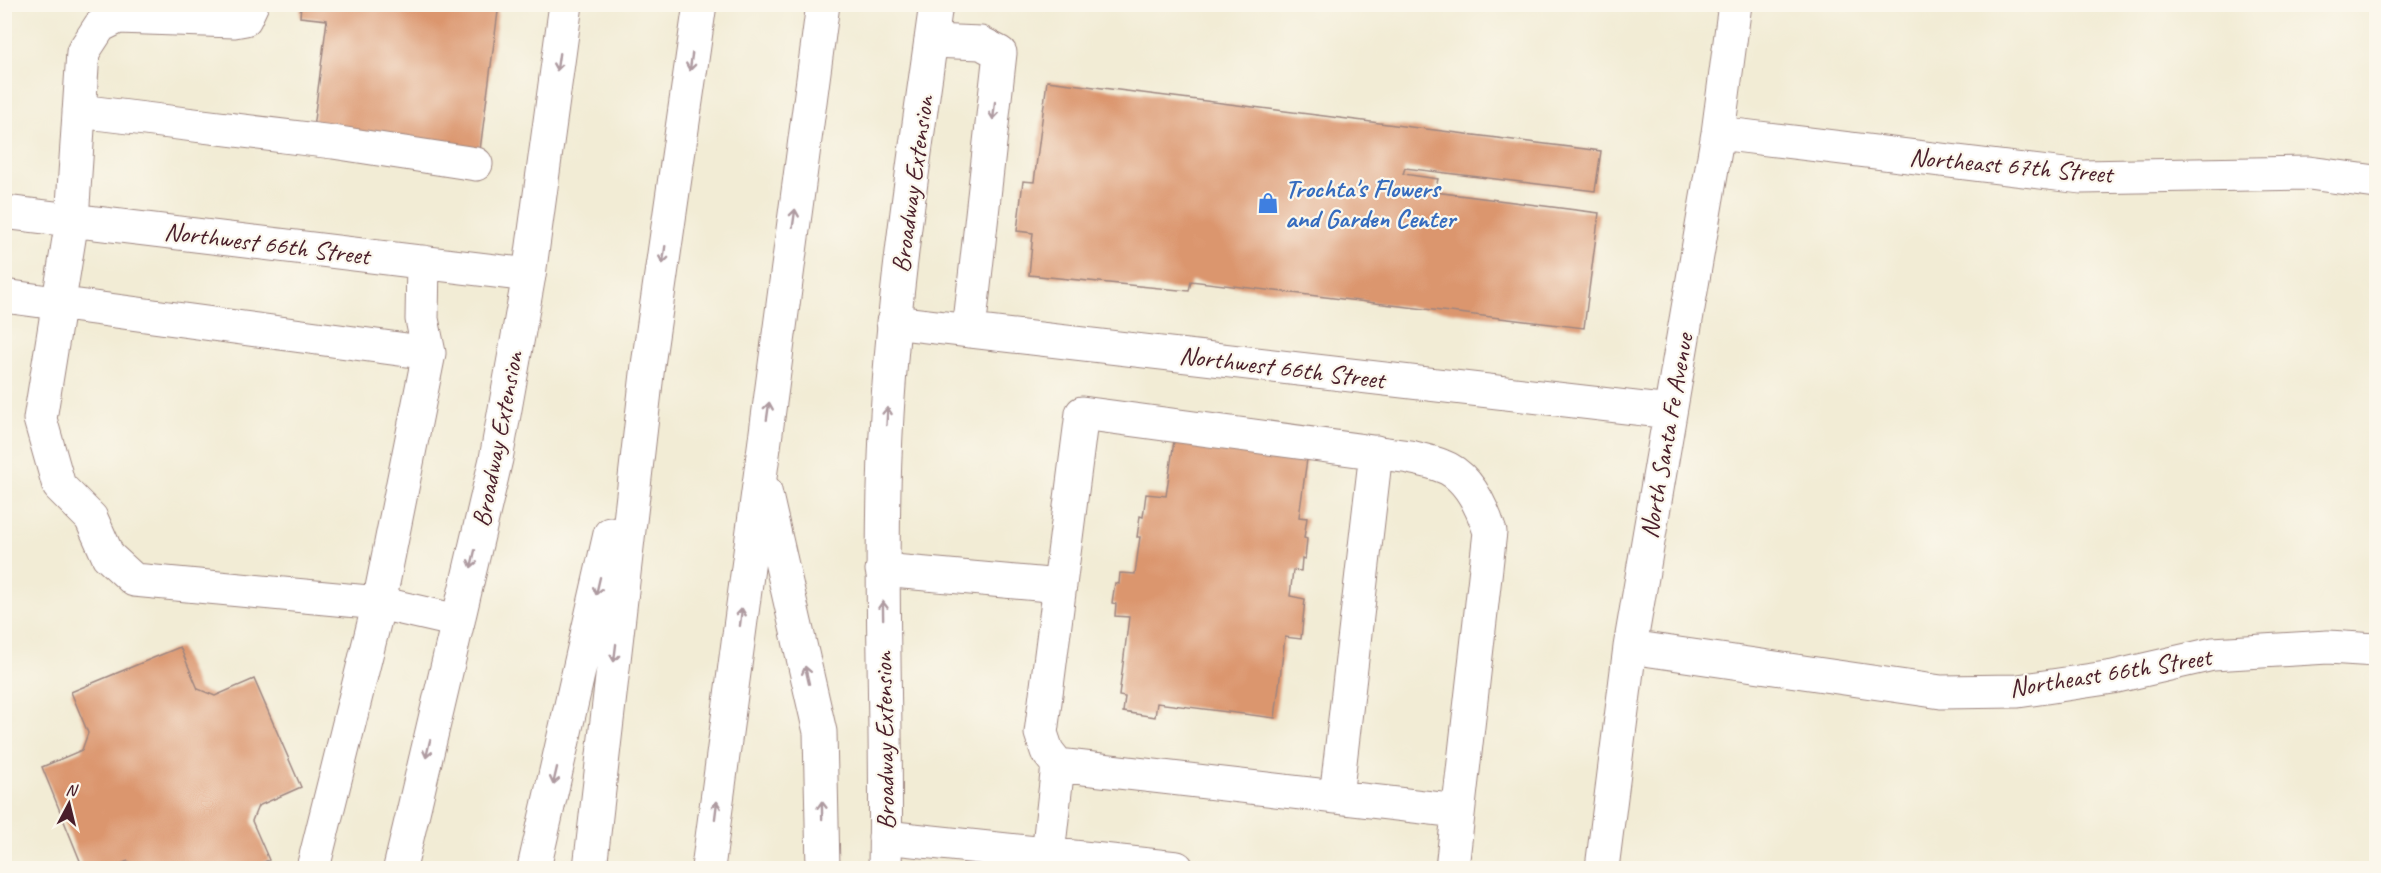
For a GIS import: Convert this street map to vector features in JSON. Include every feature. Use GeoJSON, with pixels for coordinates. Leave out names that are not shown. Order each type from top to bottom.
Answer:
{"type":"FeatureCollection","features":[{"type":"Feature","properties":{"kind":"main road"},"geometry":{"type":"LineString","coordinates":[[252,4],[245,19],[234,21],[118,17],[100,26],[83,52],[72,220],[40,419],[59,486],[91,518],[108,556],[134,580],[379,603],[458,621]]}},
{"type":"Feature","properties":{"kind":"main road","name":"Broadway Extension"},"geometry":{"type":"LineString","coordinates":[[400,868],[496,459],[529,275],[566,4]]}},
{"type":"Feature","properties":{"kind":"main road"},"geometry":{"type":"LineString","coordinates":[[590,868],[648,365],[700,4]]}},
{"type":"Feature","properties":{"kind":"main road"},"geometry":{"type":"LineString","coordinates":[[708,868],[823,4]]}},
{"type":"Feature","properties":{"kind":"main road","name":"Broadway Extension"},"geometry":{"type":"LineString","coordinates":[[885,853],[882,570],[884,483],[893,322],[936,4]]}},
{"type":"Feature","properties":{"kind":"main road","name":"North Santa Fe Avenue"},"geometry":{"type":"LineString","coordinates":[[1602,868],[1630,647],[1718,133],[1734,4]]}},
{"type":"Feature","properties":{"kind":"main road"},"geometry":{"type":"LineString","coordinates":[[931,41],[981,43],[1000,53],[969,331]]}},
{"type":"Feature","properties":{"kind":"main road"},"geometry":{"type":"LineString","coordinates":[[79,111],[333,142],[476,164]]}},
{"type":"Feature","properties":{"kind":"main road","name":"Northeast 67th Street"},"geometry":{"type":"LineString","coordinates":[[1718,133],[2081,177],[2309,173],[2376,182]]}},
{"type":"Feature","properties":{"kind":"main road","name":"Northwest 66th Street"},"geometry":{"type":"LineString","coordinates":[[4,212],[529,275]]}},
{"type":"Feature","properties":{"kind":"main road"},"geometry":{"type":"LineString","coordinates":[[313,868],[379,603],[429,353],[422,319],[423,262]]}},
{"type":"Feature","properties":{"kind":"main road"},"geometry":{"type":"LineString","coordinates":[[4,296],[429,353]]}},
{"type":"Feature","properties":{"kind":"main road","name":"Northwest 66th Street"},"geometry":{"type":"LineString","coordinates":[[893,322],[1670,412]]}},
{"type":"Feature","properties":{"kind":"main road"},"geometry":{"type":"LineString","coordinates":[[534,868],[648,365]]}},
{"type":"Feature","properties":{"kind":"main road"},"geometry":{"type":"LineString","coordinates":[[1048,854],[1058,765],[1047,751],[1041,733],[1082,413],[1410,457],[1444,466],[1464,482],[1476,497],[1490,532],[1452,868]]}},
{"type":"Feature","properties":{"kind":"main road"},"geometry":{"type":"LineString","coordinates":[[1336,797],[1376,452]]}},
{"type":"Feature","properties":{"kind":"main road"},"geometry":{"type":"LineString","coordinates":[[760,469],[820,732],[823,868]]}},
{"type":"Feature","properties":{"kind":"main road"},"geometry":{"type":"LineString","coordinates":[[882,570],[1060,586]]}},
{"type":"Feature","properties":{"kind":"main road","name":"Northeast 66th Street"},"geometry":{"type":"LineString","coordinates":[[1630,647],[1941,692],[2030,689],[2113,677],[2214,654],[2328,647],[2376,651]]}},
{"type":"Feature","properties":{"kind":"main road"},"geometry":{"type":"LineString","coordinates":[[1058,765],[1458,811]]}},
{"type":"Feature","properties":{"kind":"main road"},"geometry":{"type":"LineString","coordinates":[[885,853],[1048,854],[1177,868]]}},
{"type":"Feature","properties":{"kind":"building"},"geometry":{"type":"Polygon","coordinates":[[[301,4],[499,4],[480,150],[313,128],[327,20],[300,17],[301,4]]]}},
{"type":"Feature","properties":{"kind":"building","name":"Trochta's Flowers and Garden Center"},"geometry":{"type":"Polygon","coordinates":[[[1047,81],[1601,151],[1595,191],[1405,168],[1403,174],[1438,179],[1435,192],[1599,213],[1584,328],[1191,281],[1189,291],[1029,275],[1033,233],[1017,231],[1023,181],[1034,182],[1047,81]]]}},
{"type":"Feature","properties":{"kind":"building"},"geometry":{"type":"Polygon","coordinates":[[[1174,441],[1307,459],[1299,517],[1307,518],[1304,538],[1307,539],[1305,559],[1302,558],[1301,571],[1293,570],[1290,596],[1305,599],[1301,639],[1285,637],[1275,718],[1157,703],[1155,717],[1123,712],[1125,697],[1119,696],[1129,617],[1115,616],[1116,604],[1112,603],[1115,583],[1119,584],[1120,573],[1135,574],[1140,537],[1137,537],[1146,494],[1166,496],[1174,441]]]}},
{"type":"Feature","properties":{"kind":"building"},"geometry":{"type":"Polygon","coordinates":[[[180,647],[198,689],[215,696],[254,679],[301,787],[258,806],[252,821],[269,860],[249,868],[145,868],[128,861],[109,868],[83,868],[42,767],[82,750],[88,733],[71,692],[180,647]]]}},
{"type":"Feature","properties":{"kind":"place","name":"Trochta's Flowers and Garden Center"},"geometry":{"type":"Point","coordinates":[1268,203]}}]}
